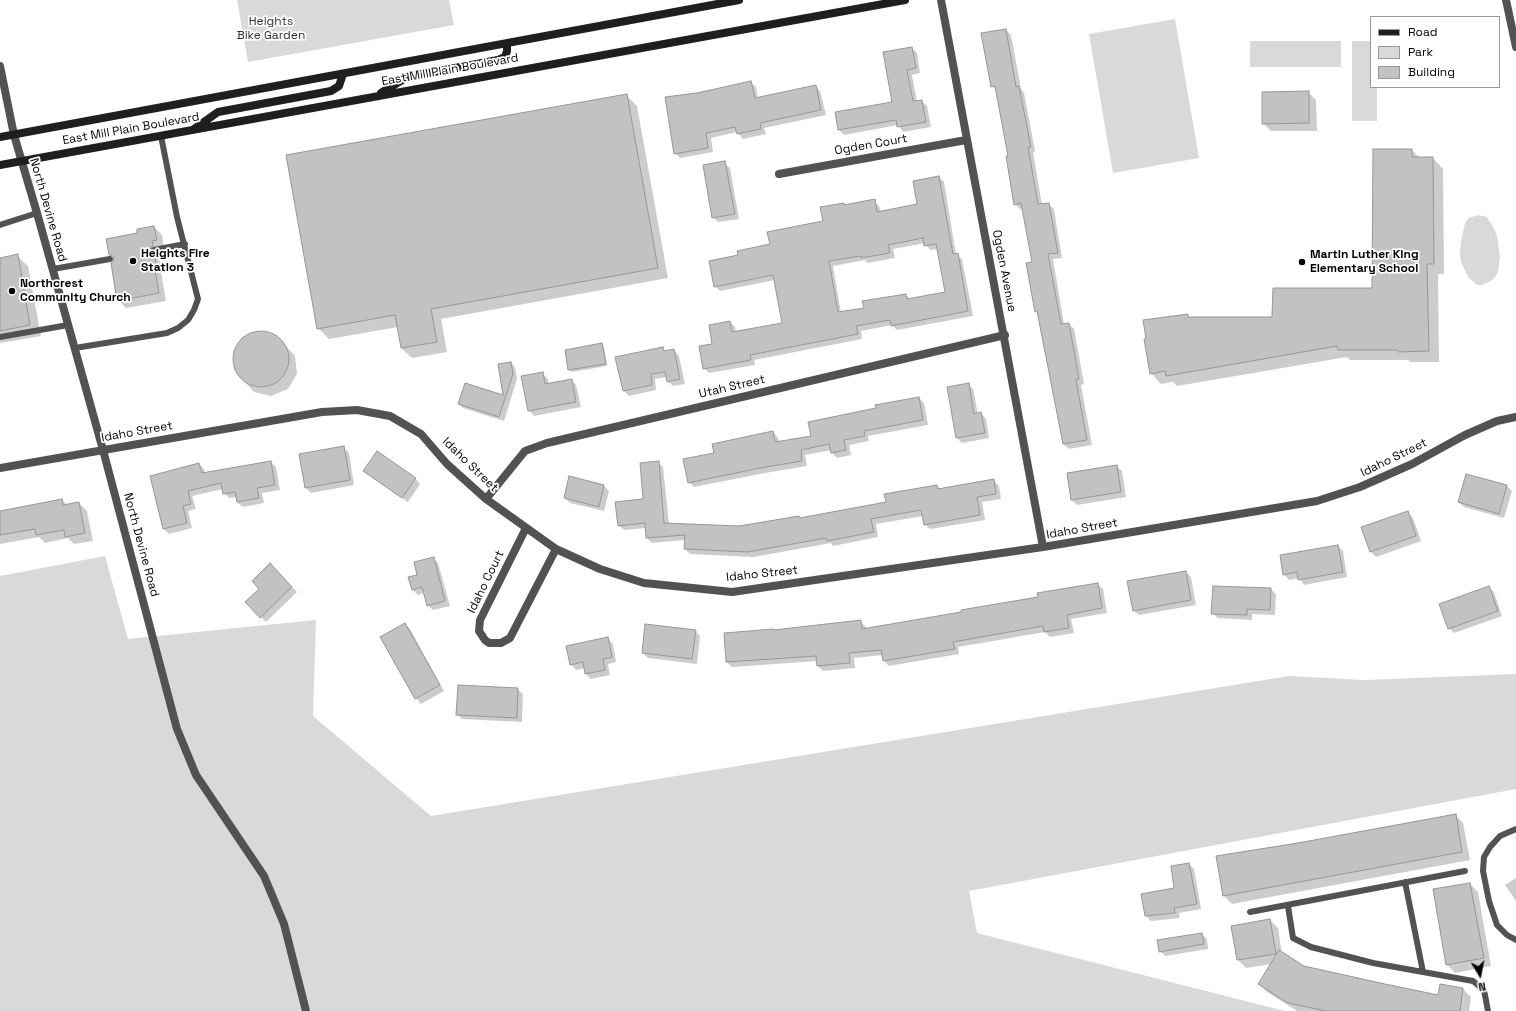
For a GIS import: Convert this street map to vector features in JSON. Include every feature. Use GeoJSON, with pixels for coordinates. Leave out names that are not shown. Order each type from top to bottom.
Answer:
{"type":"FeatureCollection","features":[{"type":"Feature","properties":{"kind":"main road","name":"East Mill Plain Boulevard"},"geometry":{"type":"LineString","coordinates":[[0,137],[739,0]]}},
{"type":"Feature","properties":{"kind":"main road","name":"East Mill Plain Boulevard"},"geometry":{"type":"LineString","coordinates":[[0,165],[905,0]]}},
{"type":"Feature","properties":{"kind":"main road"},"geometry":{"type":"LineString","coordinates":[[377,96],[407,77],[498,60],[505,57],[508,43]]}},
{"type":"Feature","properties":{"kind":"main road"},"geometry":{"type":"LineString","coordinates":[[191,130],[218,112],[331,91],[339,86],[343,74]]}},
{"type":"Feature","properties":{"kind":"street","name":"Ogden Avenue"},"geometry":{"type":"LineString","coordinates":[[941,0],[966,140],[1005,336],[1043,548]]}},
{"type":"Feature","properties":{"kind":"street"},"geometry":{"type":"LineString","coordinates":[[1506,0],[1513,16],[1516,47]]}},
{"type":"Feature","properties":{"kind":"street","name":"North Devine Road"},"geometry":{"type":"LineString","coordinates":[[0,66],[14,135],[103,450],[177,729],[196,775],[264,876],[284,924],[306,1011]]}},
{"type":"Feature","properties":{"kind":"street","name":"Ogden Court"},"geometry":{"type":"LineString","coordinates":[[779,174],[966,140]]}},
{"type":"Feature","properties":{"kind":"street","name":"Utah Street"},"geometry":{"type":"LineString","coordinates":[[486,499],[525,451],[547,443],[1005,336]]}},
{"type":"Feature","properties":{"kind":"street","name":"Idaho Street"},"geometry":{"type":"LineString","coordinates":[[0,468],[322,412],[357,410],[390,416],[421,434],[447,464],[486,499],[556,549],[600,569],[644,583],[732,592],[1043,548],[1317,500],[1360,488],[1412,464],[1465,435],[1496,421],[1516,417]]}},
{"type":"Feature","properties":{"kind":"street","name":"Idaho Court"},"geometry":{"type":"LineString","coordinates":[[526,528],[480,620],[479,631],[485,640],[490,643],[500,644],[510,638],[556,549]]}},
{"type":"Feature","properties":{"kind":"lane"},"geometry":{"type":"LineString","coordinates":[[75,348],[167,333],[178,328],[188,320],[194,310],[198,299],[185,244],[176,218],[161,136]]}},
{"type":"Feature","properties":{"kind":"lane"},"geometry":{"type":"LineString","coordinates":[[0,224],[37,213]]}},
{"type":"Feature","properties":{"kind":"lane"},"geometry":{"type":"LineString","coordinates":[[154,250],[185,244]]}},
{"type":"Feature","properties":{"kind":"lane"},"geometry":{"type":"LineString","coordinates":[[53,270],[110,259]]}},
{"type":"Feature","properties":{"kind":"lane"},"geometry":{"type":"LineString","coordinates":[[0,337],[68,325]]}},
{"type":"Feature","properties":{"kind":"lane"},"geometry":{"type":"LineString","coordinates":[[1516,829],[1500,836],[1490,847],[1484,857],[1483,871],[1489,901],[1497,925],[1507,935],[1516,940]]}},
{"type":"Feature","properties":{"kind":"lane"},"geometry":{"type":"LineString","coordinates":[[1250,912],[1288,906],[1465,871]]}},
{"type":"Feature","properties":{"kind":"lane"},"geometry":{"type":"LineString","coordinates":[[1405,882],[1423,972]]}},
{"type":"Feature","properties":{"kind":"lane"},"geometry":{"type":"LineString","coordinates":[[1288,906],[1293,938],[1311,947],[1373,963],[1473,980],[1484,990],[1488,1011]]}},
{"type":"Feature","properties":{"kind":"green space","name":"Heights Bike Garden"},"geometry":{"type":"Polygon","coordinates":[[[237,0],[449,0],[454,25],[248,62],[237,0]]]}},
{"type":"Feature","properties":{"kind":"green space"},"geometry":{"type":"Polygon","coordinates":[[[1175,19],[1199,158],[1113,173],[1089,34],[1175,19]]]}},
{"type":"Feature","properties":{"kind":"green space"},"geometry":{"type":"Polygon","coordinates":[[[1250,41],[1341,41],[1341,67],[1250,67],[1250,41]]]}},
{"type":"Feature","properties":{"kind":"green space"},"geometry":{"type":"Polygon","coordinates":[[[1352,41],[1370,41],[1370,88],[1377,88],[1377,121],[1352,121],[1352,41]]]}},
{"type":"Feature","properties":{"kind":"green space"},"geometry":{"type":"Polygon","coordinates":[[[1478,215],[1487,217],[1493,227],[1497,236],[1500,257],[1498,272],[1495,277],[1491,281],[1482,285],[1477,285],[1468,277],[1461,262],[1460,252],[1465,223],[1469,218],[1478,215]]]}},
{"type":"Feature","properties":{"kind":"green space"},"geometry":{"type":"Polygon","coordinates":[[[105,556],[128,639],[316,620],[313,716],[431,816],[1289,676],[1365,680],[1516,674],[1516,789],[969,891],[977,933],[1285,1011],[0,1011],[0,576],[105,556]]]}},
{"type":"Feature","properties":{"kind":"building"},"geometry":{"type":"Polygon","coordinates":[[[1006,29],[1016,87],[1019,86],[1031,147],[1028,147],[1038,204],[1049,203],[1058,253],[1048,254],[1061,324],[1069,323],[1079,379],[1076,380],[1087,440],[1063,444],[1037,311],[1035,312],[1026,263],[1032,262],[1021,203],[1014,205],[1006,156],[1008,156],[995,86],[991,87],[981,33],[1006,29]]]}},
{"type":"Feature","properties":{"kind":"building"},"geometry":{"type":"Polygon","coordinates":[[[912,47],[916,68],[907,70],[913,101],[922,100],[926,122],[897,127],[896,120],[838,130],[835,112],[892,102],[883,52],[912,47]]]}},
{"type":"Feature","properties":{"kind":"building"},"geometry":{"type":"Polygon","coordinates":[[[751,81],[755,98],[816,85],[821,110],[760,123],[761,129],[737,134],[735,127],[706,133],[708,148],[674,154],[665,97],[697,93],[751,81]]]}},
{"type":"Feature","properties":{"kind":"building"},"geometry":{"type":"Polygon","coordinates":[[[1309,91],[1309,123],[1262,124],[1262,92],[1309,91]]]}},
{"type":"Feature","properties":{"kind":"building"},"geometry":{"type":"Polygon","coordinates":[[[627,94],[658,268],[431,309],[437,342],[401,348],[395,315],[317,329],[286,155],[627,94]]]}},
{"type":"Feature","properties":{"kind":"building"},"geometry":{"type":"Polygon","coordinates":[[[1373,149],[1412,149],[1412,157],[1433,157],[1434,264],[1427,264],[1429,351],[1398,352],[1398,350],[1338,350],[1337,346],[1166,376],[1165,371],[1150,374],[1144,339],[1146,339],[1143,320],[1188,314],[1188,317],[1272,317],[1273,288],[1372,288],[1373,149]]]}},
{"type":"Feature","properties":{"kind":"building"},"geometry":{"type":"Polygon","coordinates":[[[725,161],[735,214],[712,218],[703,165],[725,161]]]}},
{"type":"Feature","properties":{"kind":"building"},"geometry":{"type":"Polygon","coordinates":[[[939,176],[953,254],[958,253],[968,311],[891,326],[890,320],[856,326],[858,334],[750,355],[751,360],[703,369],[699,346],[712,344],[709,325],[730,321],[732,332],[782,323],[773,275],[714,287],[709,261],[738,255],[737,251],[770,244],[767,232],[823,221],[820,207],[844,203],[844,205],[875,199],[877,212],[917,204],[913,181],[939,176]],[[923,238],[888,245],[890,253],[829,261],[838,312],[864,308],[862,301],[906,294],[907,299],[945,292],[936,244],[924,246],[923,238]]]}},
{"type":"Feature","properties":{"kind":"building","name":"Heights Fire Station 3"},"geometry":{"type":"Polygon","coordinates":[[[154,226],[157,240],[152,241],[153,246],[150,250],[151,253],[155,254],[156,264],[154,264],[159,293],[117,301],[111,263],[114,259],[113,256],[109,255],[106,239],[137,233],[137,229],[154,226]]]}},
{"type":"Feature","properties":{"kind":"building","name":"Northcrest Community Church"},"geometry":{"type":"Polygon","coordinates":[[[18,254],[30,325],[0,331],[0,258],[18,254]]]}},
{"type":"Feature","properties":{"kind":"building"},"geometry":{"type":"Polygon","coordinates":[[[255,331],[267,331],[277,335],[285,343],[289,353],[289,365],[285,375],[277,383],[267,387],[255,387],[245,383],[237,375],[233,365],[233,353],[237,343],[245,335],[255,331]]]}},
{"type":"Feature","properties":{"kind":"building"},"geometry":{"type":"Polygon","coordinates":[[[602,343],[606,364],[568,370],[565,350],[602,343]]]}},
{"type":"Feature","properties":{"kind":"building"},"geometry":{"type":"Polygon","coordinates":[[[663,347],[664,351],[674,349],[680,379],[667,382],[665,372],[651,374],[652,385],[623,391],[615,357],[663,347]]]}},
{"type":"Feature","properties":{"kind":"building"},"geometry":{"type":"Polygon","coordinates":[[[511,362],[513,374],[499,417],[458,404],[465,383],[503,395],[498,364],[511,362]]]}},
{"type":"Feature","properties":{"kind":"building"},"geometry":{"type":"Polygon","coordinates":[[[543,372],[545,384],[572,379],[576,402],[528,411],[521,376],[543,372]]]}},
{"type":"Feature","properties":{"kind":"building"},"geometry":{"type":"Polygon","coordinates":[[[969,383],[974,414],[981,412],[985,433],[956,438],[947,387],[969,383]]]}},
{"type":"Feature","properties":{"kind":"building"},"geometry":{"type":"Polygon","coordinates":[[[919,397],[923,420],[864,431],[865,436],[844,440],[846,450],[831,453],[829,444],[801,450],[802,461],[688,483],[683,459],[714,453],[712,444],[773,431],[775,442],[811,436],[808,422],[876,408],[875,405],[919,397]]]}},
{"type":"Feature","properties":{"kind":"building"},"geometry":{"type":"Polygon","coordinates":[[[344,446],[350,480],[305,488],[299,454],[344,446]]]}},
{"type":"Feature","properties":{"kind":"building"},"geometry":{"type":"Polygon","coordinates":[[[377,451],[416,478],[402,498],[363,471],[377,451]]]}},
{"type":"Feature","properties":{"kind":"building"},"geometry":{"type":"Polygon","coordinates":[[[271,461],[275,485],[257,488],[259,498],[237,502],[235,492],[223,494],[221,483],[188,491],[191,504],[183,506],[187,523],[163,529],[150,476],[199,463],[202,473],[271,461]]]}},
{"type":"Feature","properties":{"kind":"building"},"geometry":{"type":"Polygon","coordinates":[[[659,461],[664,523],[739,526],[799,516],[800,518],[886,502],[884,494],[937,485],[938,489],[994,479],[996,494],[977,497],[980,515],[924,525],[921,510],[871,519],[874,532],[827,541],[826,538],[748,552],[684,549],[685,535],[646,538],[645,523],[618,526],[615,502],[643,499],[640,463],[659,461]]]}},
{"type":"Feature","properties":{"kind":"building"},"geometry":{"type":"Polygon","coordinates":[[[1117,465],[1121,492],[1071,500],[1067,473],[1117,465]]]}},
{"type":"Feature","properties":{"kind":"building"},"geometry":{"type":"Polygon","coordinates":[[[1466,474],[1507,485],[1499,514],[1458,502],[1466,474]]]}},
{"type":"Feature","properties":{"kind":"building"},"geometry":{"type":"Polygon","coordinates":[[[569,476],[604,485],[599,507],[564,498],[569,476]]]}},
{"type":"Feature","properties":{"kind":"building"},"geometry":{"type":"Polygon","coordinates":[[[62,499],[63,505],[79,502],[85,533],[65,537],[64,530],[36,535],[35,529],[0,535],[0,511],[62,499]]]}},
{"type":"Feature","properties":{"kind":"building"},"geometry":{"type":"Polygon","coordinates":[[[1408,511],[1416,536],[1370,552],[1361,527],[1408,511]]]}},
{"type":"Feature","properties":{"kind":"building"},"geometry":{"type":"Polygon","coordinates":[[[1338,545],[1343,572],[1298,580],[1297,572],[1283,575],[1280,555],[1338,545]]]}},
{"type":"Feature","properties":{"kind":"building"},"geometry":{"type":"Polygon","coordinates":[[[434,557],[445,601],[427,606],[422,587],[412,590],[408,577],[417,575],[414,562],[434,557]]]}},
{"type":"Feature","properties":{"kind":"building"},"geometry":{"type":"Polygon","coordinates":[[[270,563],[292,587],[260,618],[245,602],[259,589],[252,581],[270,563]]]}},
{"type":"Feature","properties":{"kind":"building"},"geometry":{"type":"Polygon","coordinates":[[[1186,571],[1191,600],[1133,611],[1127,581],[1186,571]]]}},
{"type":"Feature","properties":{"kind":"building"},"geometry":{"type":"Polygon","coordinates":[[[1098,583],[1102,608],[1067,615],[1069,628],[1044,632],[1043,626],[953,642],[955,649],[883,661],[881,650],[849,653],[850,663],[817,666],[816,656],[726,662],[724,633],[774,630],[861,620],[862,629],[1038,597],[1037,593],[1098,583]]]}},
{"type":"Feature","properties":{"kind":"building"},"geometry":{"type":"Polygon","coordinates":[[[1213,586],[1271,588],[1270,610],[1247,609],[1247,615],[1211,614],[1213,586]]]}},
{"type":"Feature","properties":{"kind":"building"},"geometry":{"type":"Polygon","coordinates":[[[1489,586],[1498,611],[1448,629],[1439,604],[1489,586]]]}},
{"type":"Feature","properties":{"kind":"building"},"geometry":{"type":"Polygon","coordinates":[[[405,623],[440,685],[415,699],[380,637],[405,623]]]}},
{"type":"Feature","properties":{"kind":"building"},"geometry":{"type":"Polygon","coordinates":[[[645,624],[696,630],[692,659],[642,653],[645,624]]]}},
{"type":"Feature","properties":{"kind":"building"},"geometry":{"type":"Polygon","coordinates":[[[608,637],[612,657],[603,659],[605,670],[585,674],[583,662],[570,665],[566,646],[608,637]]]}},
{"type":"Feature","properties":{"kind":"building"},"geometry":{"type":"Polygon","coordinates":[[[458,685],[518,688],[517,718],[456,715],[458,685]]]}},
{"type":"Feature","properties":{"kind":"building"},"geometry":{"type":"Polygon","coordinates":[[[1456,814],[1462,852],[1223,896],[1216,856],[1298,843],[1456,814]]]}},
{"type":"Feature","properties":{"kind":"building"},"geometry":{"type":"Polygon","coordinates":[[[1189,863],[1197,904],[1174,908],[1175,913],[1145,916],[1141,894],[1174,888],[1171,866],[1189,863]]]}},
{"type":"Feature","properties":{"kind":"building"},"geometry":{"type":"Polygon","coordinates":[[[1470,883],[1484,958],[1446,965],[1433,889],[1470,883]]]}},
{"type":"Feature","properties":{"kind":"building"},"geometry":{"type":"Polygon","coordinates":[[[1270,919],[1276,954],[1237,960],[1231,926],[1270,919]]]}},
{"type":"Feature","properties":{"kind":"building"},"geometry":{"type":"Polygon","coordinates":[[[1202,933],[1204,944],[1159,952],[1157,940],[1202,933]]]}},
{"type":"Feature","properties":{"kind":"building"},"geometry":{"type":"Polygon","coordinates":[[[1279,950],[1304,966],[1438,995],[1440,984],[1463,988],[1460,1011],[1326,1011],[1288,1003],[1258,984],[1279,950]]]}},
{"type":"Feature","properties":{"kind":"place","name":"Heights Fire Station 3"},"geometry":{"type":"Point","coordinates":[133,261]}},
{"type":"Feature","properties":{"kind":"place","name":"Martin Luther King Elementary School"},"geometry":{"type":"Point","coordinates":[1302,262]}},
{"type":"Feature","properties":{"kind":"place","name":"Northcrest Community Church"},"geometry":{"type":"Point","coordinates":[12,291]}}]}
